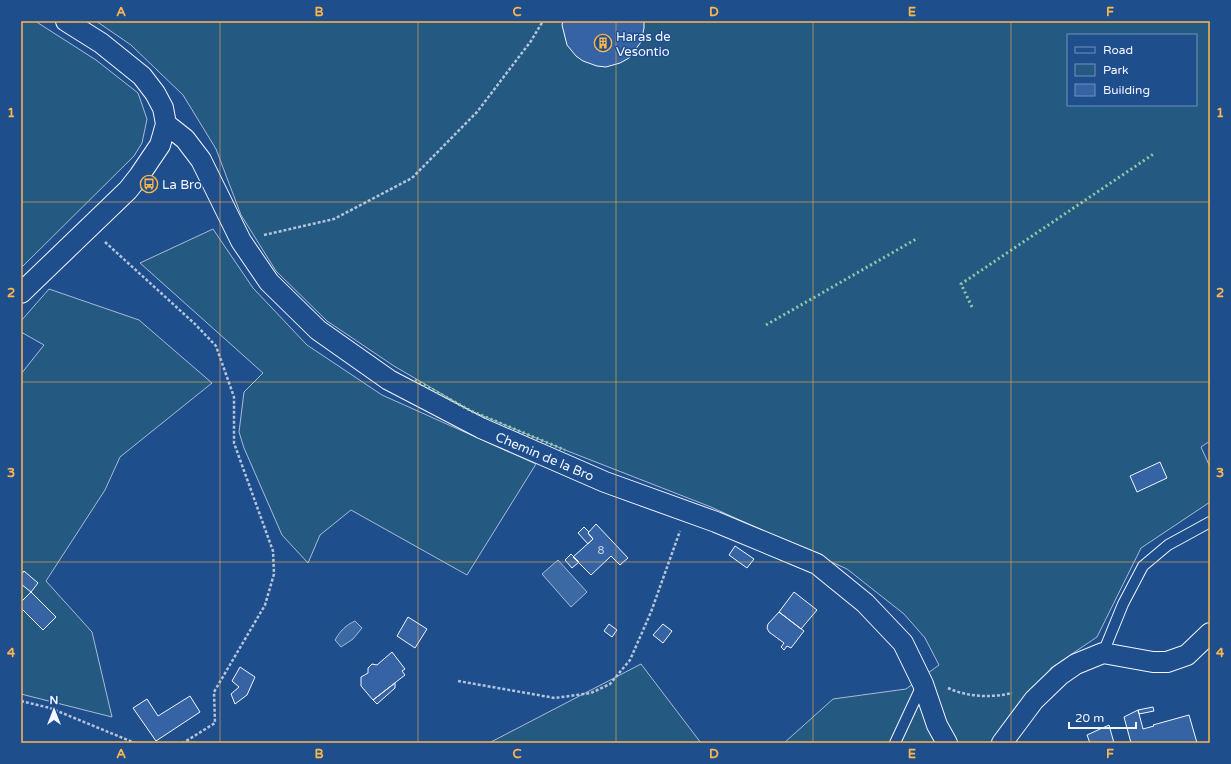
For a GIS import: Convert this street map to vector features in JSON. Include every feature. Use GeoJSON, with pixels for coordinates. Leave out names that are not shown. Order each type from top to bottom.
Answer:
{"type":"FeatureCollection","features":[{"type":"Feature","properties":{"kind":"street"},"geometry":{"type":"LineString","coordinates":[[21,293],[128,190],[160,146],[166,124],[163,108],[155,93],[142,76],[101,43],[66,21]]}},
{"type":"Feature","properties":{"kind":"street","name":"Chemin de la Bro"},"geometry":{"type":"LineString","coordinates":[[166,124],[184,139],[201,160],[241,241],[269,282],[318,330],[389,380],[481,428],[605,482],[716,522],[817,564],[865,603],[903,643],[919,677],[937,725],[947,743]]}},
{"type":"Feature","properties":{"kind":"street"},"geometry":{"type":"LineString","coordinates":[[1002,743],[1034,700],[1060,675],[1076,664],[1103,653],[1153,662],[1167,662],[1187,655],[1207,638]]}},
{"type":"Feature","properties":{"kind":"lane"},"geometry":{"type":"LineString","coordinates":[[1103,653],[1123,604],[1143,566],[1168,545],[1210,522]]}},
{"type":"Feature","properties":{"kind":"lane"},"geometry":{"type":"LineString","coordinates":[[896,743],[919,677]]}},
{"type":"Feature","properties":{"kind":"path"},"geometry":{"type":"LineString","coordinates":[[241,241],[334,219],[412,178],[477,112],[531,41],[543,21]]}},
{"type":"Feature","properties":{"kind":"path"},"geometry":{"type":"LineString","coordinates":[[89,227],[195,324],[216,346],[234,397],[234,443],[273,551],[274,574],[265,605],[214,692],[215,723],[183,743]]}},
{"type":"Feature","properties":{"kind":"path"},"geometry":{"type":"LineString","coordinates":[[458,681],[555,698],[591,694],[610,684],[630,660],[651,612],[688,512]]}},
{"type":"Feature","properties":{"kind":"path"},"geometry":{"type":"LineString","coordinates":[[919,677],[967,695],[986,696],[1015,692]]}},
{"type":"Feature","properties":{"kind":"path"},"geometry":{"type":"LineString","coordinates":[[21,701],[50,708],[135,743]]}},
{"type":"Feature","properties":{"kind":"green space"},"geometry":{"type":"Polygon","coordinates":[[[21,21],[35,21],[96,60],[138,93],[147,119],[142,143],[134,156],[21,268],[21,21]]]}},
{"type":"Feature","properties":{"kind":"green space"},"geometry":{"type":"Polygon","coordinates":[[[96,21],[1210,21],[1210,441],[1201,447],[1210,467],[1210,502],[1141,548],[1097,637],[1051,668],[1002,743],[784,743],[833,699],[906,689],[939,665],[925,638],[904,614],[847,569],[711,507],[565,450],[471,411],[394,366],[327,321],[276,271],[241,215],[216,149],[183,95],[131,45],[96,21]]]}},
{"type":"Feature","properties":{"kind":"green space"},"geometry":{"type":"Polygon","coordinates":[[[213,229],[253,288],[307,345],[382,395],[536,464],[467,575],[351,510],[320,535],[308,563],[282,535],[244,448],[239,432],[244,392],[263,373],[140,263],[213,229]]]}},
{"type":"Feature","properties":{"kind":"green space"},"geometry":{"type":"Polygon","coordinates":[[[49,289],[139,320],[212,383],[120,457],[105,490],[46,581],[92,632],[112,717],[21,694],[21,374],[44,345],[21,332],[21,321],[49,289]]]}},
{"type":"Feature","properties":{"kind":"green space"},"geometry":{"type":"Polygon","coordinates":[[[641,664],[701,743],[489,743],[641,664]]]}},
{"type":"Feature","properties":{"kind":"shaded area"},"geometry":{"type":"Polygon","coordinates":[[[558,560],[587,592],[571,607],[542,574],[558,560]]]}},
{"type":"Feature","properties":{"kind":"shaded area"},"geometry":{"type":"Polygon","coordinates":[[[355,621],[362,628],[353,639],[341,647],[335,640],[349,624],[355,621]]]}},
{"type":"Feature","properties":{"kind":"building","name":"Haras de Vesontio"},"geometry":{"type":"Polygon","coordinates":[[[563,21],[644,21],[644,28],[641,42],[629,58],[620,63],[606,67],[597,66],[583,61],[576,56],[567,45],[562,25],[563,21]]]}},
{"type":"Feature","properties":{"kind":"building"},"geometry":{"type":"Polygon","coordinates":[[[1160,462],[1167,478],[1137,492],[1130,476],[1160,462]]]}},
{"type":"Feature","properties":{"kind":"building"},"geometry":{"type":"Polygon","coordinates":[[[596,524],[628,558],[620,565],[611,556],[591,575],[573,557],[593,539],[588,533],[596,524]]]}},
{"type":"Feature","properties":{"kind":"building"},"geometry":{"type":"Polygon","coordinates":[[[584,527],[593,539],[588,544],[578,533],[584,527]]]}},
{"type":"Feature","properties":{"kind":"building"},"geometry":{"type":"Polygon","coordinates":[[[735,546],[754,559],[747,568],[729,555],[735,546]]]}},
{"type":"Feature","properties":{"kind":"building"},"geometry":{"type":"Polygon","coordinates":[[[571,554],[579,562],[572,568],[565,560],[571,554]]]}},
{"type":"Feature","properties":{"kind":"building"},"geometry":{"type":"Polygon","coordinates":[[[24,571],[38,583],[31,592],[21,584],[21,575],[24,571]]]}},
{"type":"Feature","properties":{"kind":"building"},"geometry":{"type":"Polygon","coordinates":[[[31,592],[56,617],[43,630],[21,608],[21,602],[31,592]]]}},
{"type":"Feature","properties":{"kind":"building"},"geometry":{"type":"Polygon","coordinates":[[[794,592],[817,610],[801,629],[779,612],[794,592]]]}},
{"type":"Feature","properties":{"kind":"building"},"geometry":{"type":"Polygon","coordinates":[[[779,612],[804,631],[791,648],[787,646],[784,650],[781,647],[784,643],[769,632],[767,628],[768,624],[779,612]]]}},
{"type":"Feature","properties":{"kind":"building"},"geometry":{"type":"Polygon","coordinates":[[[408,617],[427,629],[415,648],[397,636],[408,617]]]}},
{"type":"Feature","properties":{"kind":"building"},"geometry":{"type":"Polygon","coordinates":[[[609,624],[617,630],[612,637],[604,631],[609,624]]]}},
{"type":"Feature","properties":{"kind":"building"},"geometry":{"type":"Polygon","coordinates":[[[663,624],[672,631],[663,643],[653,635],[663,624]]]}},
{"type":"Feature","properties":{"kind":"building"},"geometry":{"type":"Polygon","coordinates":[[[392,652],[405,669],[402,671],[405,675],[373,700],[361,686],[361,677],[368,673],[368,668],[372,664],[377,665],[392,652]]]}},
{"type":"Feature","properties":{"kind":"building"},"geometry":{"type":"Polygon","coordinates":[[[240,667],[255,677],[247,695],[235,704],[231,694],[239,687],[232,681],[240,667]]]}},
{"type":"Feature","properties":{"kind":"building"},"geometry":{"type":"Polygon","coordinates":[[[395,683],[395,688],[377,704],[373,700],[395,683]]]}},
{"type":"Feature","properties":{"kind":"building"},"geometry":{"type":"Polygon","coordinates":[[[190,696],[200,712],[156,741],[133,708],[147,699],[158,716],[190,696]]]}},
{"type":"Feature","properties":{"kind":"building"},"geometry":{"type":"Polygon","coordinates":[[[1153,707],[1154,711],[1139,714],[1138,710],[1153,707]]]}},
{"type":"Feature","properties":{"kind":"building"},"geometry":{"type":"Polygon","coordinates":[[[1138,710],[1143,729],[1189,715],[1197,743],[1131,743],[1124,717],[1138,710]]]}},
{"type":"Feature","properties":{"kind":"building"},"geometry":{"type":"Polygon","coordinates":[[[1109,725],[1114,743],[1090,743],[1087,735],[1109,725]]]}},
{"type":"Feature","properties":{"kind":"hedge"},"geometry":{"type":"LineString","coordinates":[[972,307],[961,284],[1155,153]]}},
{"type":"Feature","properties":{"kind":"hedge"},"geometry":{"type":"LineString","coordinates":[[766,325],[918,238]]}},
{"type":"Feature","properties":{"kind":"hedge"},"geometry":{"type":"LineString","coordinates":[[415,380],[471,411],[565,450]]}},
{"type":"Feature","properties":{"kind":"place","name":"Haras de Vesontio"},"geometry":{"type":"Point","coordinates":[603,43]}},
{"type":"Feature","properties":{"kind":"place","name":"La Bro"},"geometry":{"type":"Point","coordinates":[149,184]}}]}
